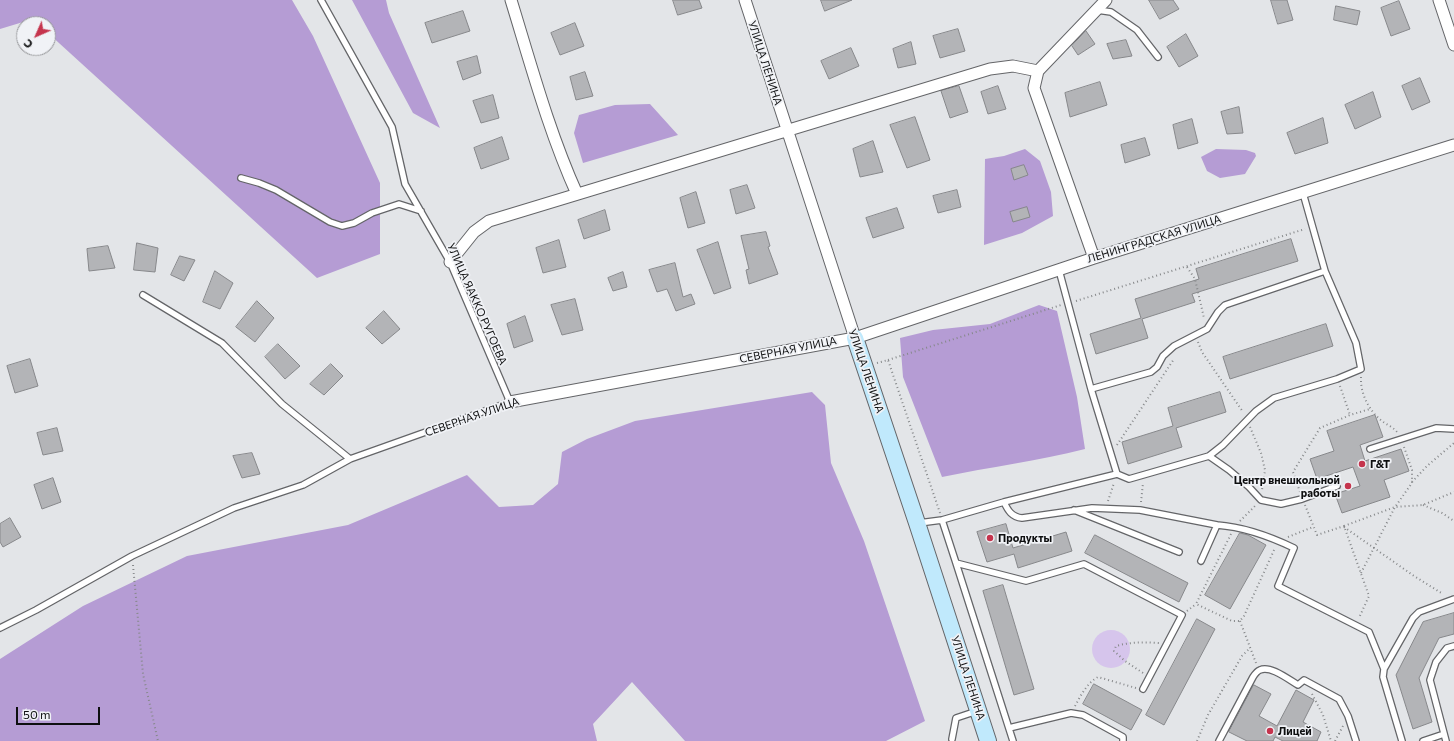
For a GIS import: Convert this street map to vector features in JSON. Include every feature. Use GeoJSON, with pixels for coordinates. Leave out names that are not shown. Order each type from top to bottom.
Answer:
{"type":"FeatureCollection","features":[{"type":"Feature","properties":{"kind":"street"},"geometry":{"type":"LineString","coordinates":[[511,0],[535,80],[561,156],[577,194]]}},
{"type":"Feature","properties":{"kind":"street","name":"УЛИЦА ЛЕНИНА"},"geometry":{"type":"LineString","coordinates":[[745,0],[786,130],[988,741]]}},
{"type":"Feature","properties":{"kind":"street"},"geometry":{"type":"LineString","coordinates":[[1094,258],[1034,88],[1038,71],[1106,0]]}},
{"type":"Feature","properties":{"kind":"street"},"geometry":{"type":"LineString","coordinates":[[1439,0],[1454,45]]}},
{"type":"Feature","properties":{"kind":"street"},"geometry":{"type":"LineString","coordinates":[[450,262],[474,232],[489,221],[990,69],[1013,66],[1038,71]]}},
{"type":"Feature","properties":{"kind":"street","name":"ЛЕНИНГРАДСКАЯ УЛИЦА"},"geometry":{"type":"LineString","coordinates":[[855,338],[1094,258],[1454,145]]}},
{"type":"Feature","properties":{"kind":"street","name":"СЕВЕРНАЯ УЛИЦА"},"geometry":{"type":"LineString","coordinates":[[510,402],[855,338]]}},
{"type":"Feature","properties":{"kind":"lane","name":"УЛИЦА ЯАККО РУГОЕВА"},"geometry":{"type":"LineString","coordinates":[[321,0],[392,127],[405,184],[450,262],[510,402]]}},
{"type":"Feature","properties":{"kind":"lane"},"geometry":{"type":"LineString","coordinates":[[1097,10],[1111,12],[1137,30],[1158,57]]}},
{"type":"Feature","properties":{"kind":"lane"},"geometry":{"type":"LineString","coordinates":[[240,178],[259,183],[276,190],[330,222],[342,226],[354,223],[372,213],[399,204],[421,211]]}},
{"type":"Feature","properties":{"kind":"lane"},"geometry":{"type":"LineString","coordinates":[[917,523],[942,520],[1004,502],[1117,474],[1129,479],[1209,456],[1224,445],[1256,411],[1274,398],[1337,379],[1361,369],[1356,343],[1325,271],[1303,193]]}},
{"type":"Feature","properties":{"kind":"lane"},"geometry":{"type":"LineString","coordinates":[[1059,270],[1091,389],[1117,474]]}},
{"type":"Feature","properties":{"kind":"lane"},"geometry":{"type":"LineString","coordinates":[[1091,389],[1151,372],[1157,367],[1163,356],[1174,346],[1207,329],[1218,312],[1225,305],[1325,271]]}},
{"type":"Feature","properties":{"kind":"lane"},"geometry":{"type":"LineString","coordinates":[[143,295],[222,343],[282,404],[350,459]]}},
{"type":"Feature","properties":{"kind":"lane","name":"СЕВЕРНАЯ УЛИЦА"},"geometry":{"type":"LineString","coordinates":[[0,628],[36,610],[132,556],[234,508],[303,485],[350,459],[510,402]]}},
{"type":"Feature","properties":{"kind":"lane"},"geometry":{"type":"LineString","coordinates":[[1370,449],[1436,428],[1454,429]]}},
{"type":"Feature","properties":{"kind":"lane"},"geometry":{"type":"LineString","coordinates":[[1209,456],[1230,470],[1261,500],[1281,504],[1302,499],[1337,486]]}},
{"type":"Feature","properties":{"kind":"lane"},"geometry":{"type":"LineString","coordinates":[[1004,502],[1007,510],[1015,517],[1022,518],[1092,508],[1140,510],[1217,526],[1234,526],[1294,548],[1278,586],[1369,632],[1384,669]]}},
{"type":"Feature","properties":{"kind":"lane"},"geometry":{"type":"LineString","coordinates":[[1074,510],[1179,552]]}},
{"type":"Feature","properties":{"kind":"lane"},"geometry":{"type":"LineString","coordinates":[[942,520],[1013,741]]}},
{"type":"Feature","properties":{"kind":"lane"},"geometry":{"type":"LineString","coordinates":[[1201,561],[1217,526]]}},
{"type":"Feature","properties":{"kind":"lane"},"geometry":{"type":"LineString","coordinates":[[956,563],[1026,581],[1084,564],[1182,615],[1143,689]]}},
{"type":"Feature","properties":{"kind":"lane"},"geometry":{"type":"LineString","coordinates":[[1402,741],[1383,677],[1384,669],[1413,618],[1419,612],[1453,600]]}},
{"type":"Feature","properties":{"kind":"lane"},"geometry":{"type":"LineString","coordinates":[[1446,741],[1430,680],[1436,662],[1447,648],[1454,646]]}},
{"type":"Feature","properties":{"kind":"lane"},"geometry":{"type":"LineString","coordinates":[[1219,741],[1250,681],[1258,670],[1265,669],[1276,672],[1298,685],[1304,680],[1339,699],[1348,716],[1356,741]]}},
{"type":"Feature","properties":{"kind":"lane"},"geometry":{"type":"LineString","coordinates":[[950,740],[956,718],[978,710]]}},
{"type":"Feature","properties":{"kind":"lane"},"geometry":{"type":"LineString","coordinates":[[1009,728],[1071,713],[1083,715],[1123,737],[1122,741]]}},
{"type":"Feature","properties":{"kind":"lane"},"geometry":{"type":"LineString","coordinates":[[1423,741],[1444,734]]}},
{"type":"Feature","properties":{"kind":"path"},"geometry":{"type":"LineString","coordinates":[[864,367],[1312,227]]}},
{"type":"Feature","properties":{"kind":"path"},"geometry":{"type":"LineString","coordinates":[[1187,267],[1194,279],[1207,329]]}},
{"type":"Feature","properties":{"kind":"path"},"geometry":{"type":"LineString","coordinates":[[1195,336],[1202,352],[1236,400],[1248,420],[1261,453],[1265,470],[1261,500],[1234,526],[1196,604],[1232,621],[1240,621]]}},
{"type":"Feature","properties":{"kind":"path"},"geometry":{"type":"LineString","coordinates":[[1112,457],[1120,440],[1148,396],[1165,374],[1184,342]]}},
{"type":"Feature","properties":{"kind":"path"},"geometry":{"type":"LineString","coordinates":[[888,360],[942,520]]}},
{"type":"Feature","properties":{"kind":"path"},"geometry":{"type":"LineString","coordinates":[[1361,369],[1360,385],[1370,409],[1394,428],[1401,438],[1412,470],[1412,483]]}},
{"type":"Feature","properties":{"kind":"path"},"geometry":{"type":"LineString","coordinates":[[1337,379],[1350,415]]}},
{"type":"Feature","properties":{"kind":"path"},"geometry":{"type":"LineString","coordinates":[[1370,409],[1350,415],[1320,428],[1293,472],[1302,499],[1317,535],[1395,507],[1423,505],[1454,492]]}},
{"type":"Feature","properties":{"kind":"path"},"geometry":{"type":"LineString","coordinates":[[1361,573],[1395,507],[1412,483],[1427,466],[1454,443]]}},
{"type":"Feature","properties":{"kind":"path"},"geometry":{"type":"LineString","coordinates":[[1105,508],[1117,474]]}},
{"type":"Feature","properties":{"kind":"path"},"geometry":{"type":"LineString","coordinates":[[1140,510],[1144,475]]}},
{"type":"Feature","properties":{"kind":"path"},"geometry":{"type":"LineString","coordinates":[[1423,505],[1442,513],[1454,521]]}},
{"type":"Feature","properties":{"kind":"path"},"geometry":{"type":"LineString","coordinates":[[1344,526],[1414,576],[1453,600]]}},
{"type":"Feature","properties":{"kind":"path"},"geometry":{"type":"LineString","coordinates":[[1344,526],[1369,596],[1356,625]]}},
{"type":"Feature","properties":{"kind":"path"},"geometry":{"type":"LineString","coordinates":[[1240,621],[1244,616],[1278,541],[1314,527]]}},
{"type":"Feature","properties":{"kind":"path"},"geometry":{"type":"LineString","coordinates":[[132,556],[144,674],[158,741]]}},
{"type":"Feature","properties":{"kind":"path"},"geometry":{"type":"LineString","coordinates":[[1240,621],[1258,670]]}},
{"type":"Feature","properties":{"kind":"path"},"geometry":{"type":"LineString","coordinates":[[1149,677],[1125,661],[1114,651],[1116,646],[1128,642],[1147,642],[1166,645]]}},
{"type":"Feature","properties":{"kind":"path"},"geometry":{"type":"LineString","coordinates":[[1197,741],[1208,715],[1242,656],[1250,648]]}},
{"type":"Feature","properties":{"kind":"path"},"geometry":{"type":"LineString","coordinates":[[1071,713],[1091,680],[1098,677],[1143,689]]}},
{"type":"Feature","properties":{"kind":"path"},"geometry":{"type":"LineString","coordinates":[[1304,680],[1323,715],[1331,741]]}},
{"type":"Feature","properties":{"kind":"path"},"geometry":{"type":"LineString","coordinates":[[1334,741],[1348,716]]}},
{"type":"Feature","properties":{"kind":"shaded area"},"geometry":{"type":"Polygon","coordinates":[[[0,0],[292,0],[313,36],[380,183],[380,254],[317,278],[56,40],[56,16],[16,16],[16,24],[0,29],[0,0]]]}},
{"type":"Feature","properties":{"kind":"shaded area"},"geometry":{"type":"Polygon","coordinates":[[[352,0],[386,0],[389,13],[440,128],[413,113],[352,0]]]}},
{"type":"Feature","properties":{"kind":"shaded area"},"geometry":{"type":"Polygon","coordinates":[[[650,104],[678,135],[583,163],[574,133],[579,115],[615,105],[650,104]]]}},
{"type":"Feature","properties":{"kind":"shaded area"},"geometry":{"type":"Polygon","coordinates":[[[1025,149],[1040,161],[1051,192],[1053,216],[1022,233],[984,245],[985,159],[1004,156],[1025,149]]]}},
{"type":"Feature","properties":{"kind":"shaded area"},"geometry":{"type":"Polygon","coordinates":[[[1216,149],[1246,150],[1255,153],[1256,156],[1245,174],[1220,178],[1207,171],[1201,157],[1216,149]]]}},
{"type":"Feature","properties":{"kind":"shaded area"},"geometry":{"type":"Polygon","coordinates":[[[1039,305],[1057,311],[1077,397],[1085,449],[942,477],[903,377],[900,338],[933,330],[990,324],[1039,305]]]}},
{"type":"Feature","properties":{"kind":"shaded area"},"geometry":{"type":"Polygon","coordinates":[[[812,392],[825,405],[831,463],[864,541],[925,721],[886,741],[685,741],[632,682],[593,724],[597,741],[0,741],[0,659],[83,606],[187,556],[348,525],[467,475],[499,507],[533,505],[558,484],[562,452],[587,439],[635,421],[812,392]]]}},
{"type":"Feature","properties":{"kind":"shaded area"},"geometry":{"type":"Polygon","coordinates":[[[1111,630],[1124,636],[1130,649],[1124,662],[1111,668],[1098,662],[1092,649],[1098,636],[1111,630]]]}},
{"type":"Feature","properties":{"kind":"building"},"geometry":{"type":"Polygon","coordinates":[[[673,0],[699,0],[702,8],[678,15],[673,0]]]}},
{"type":"Feature","properties":{"kind":"building"},"geometry":{"type":"Polygon","coordinates":[[[821,0],[852,0],[825,11],[821,0]]]}},
{"type":"Feature","properties":{"kind":"building"},"geometry":{"type":"Polygon","coordinates":[[[1149,0],[1173,0],[1179,9],[1160,19],[1149,0]]]}},
{"type":"Feature","properties":{"kind":"building"},"geometry":{"type":"Polygon","coordinates":[[[1271,0],[1287,0],[1293,20],[1278,24],[1271,0]]]}},
{"type":"Feature","properties":{"kind":"building"},"geometry":{"type":"Polygon","coordinates":[[[1399,1],[1410,29],[1391,36],[1381,8],[1399,1]]]}},
{"type":"Feature","properties":{"kind":"building"},"geometry":{"type":"Polygon","coordinates":[[[1336,6],[1360,11],[1357,25],[1334,20],[1336,6]]]}},
{"type":"Feature","properties":{"kind":"building"},"geometry":{"type":"Polygon","coordinates":[[[463,11],[470,31],[432,43],[425,23],[463,11]]]}},
{"type":"Feature","properties":{"kind":"building"},"geometry":{"type":"Polygon","coordinates":[[[575,23],[584,46],[560,55],[551,33],[575,23]]]}},
{"type":"Feature","properties":{"kind":"building"},"geometry":{"type":"Polygon","coordinates":[[[958,29],[965,51],[940,58],[933,36],[958,29]]]}},
{"type":"Feature","properties":{"kind":"building"},"geometry":{"type":"Polygon","coordinates":[[[1086,31],[1095,44],[1078,55],[1072,46],[1086,31]]]}},
{"type":"Feature","properties":{"kind":"building"},"geometry":{"type":"Polygon","coordinates":[[[1186,34],[1198,56],[1179,67],[1167,47],[1186,34]]]}},
{"type":"Feature","properties":{"kind":"building"},"geometry":{"type":"Polygon","coordinates":[[[1126,40],[1132,56],[1113,59],[1107,44],[1126,40]]]}},
{"type":"Feature","properties":{"kind":"building"},"geometry":{"type":"Polygon","coordinates":[[[911,42],[916,64],[898,68],[893,49],[911,42]]]}},
{"type":"Feature","properties":{"kind":"building"},"geometry":{"type":"Polygon","coordinates":[[[851,48],[859,66],[829,79],[821,61],[851,48]]]}},
{"type":"Feature","properties":{"kind":"building"},"geometry":{"type":"Polygon","coordinates":[[[477,56],[481,73],[463,80],[457,62],[477,56]]]}},
{"type":"Feature","properties":{"kind":"building"},"geometry":{"type":"Polygon","coordinates":[[[585,72],[593,96],[576,100],[570,77],[585,72]]]}},
{"type":"Feature","properties":{"kind":"building"},"geometry":{"type":"Polygon","coordinates":[[[1420,78],[1430,102],[1412,110],[1402,86],[1420,78]]]}},
{"type":"Feature","properties":{"kind":"building"},"geometry":{"type":"Polygon","coordinates":[[[1100,82],[1107,105],[1070,117],[1065,93],[1100,82]]]}},
{"type":"Feature","properties":{"kind":"building"},"geometry":{"type":"Polygon","coordinates":[[[959,86],[968,112],[950,118],[941,91],[959,86]]]}},
{"type":"Feature","properties":{"kind":"building"},"geometry":{"type":"Polygon","coordinates":[[[998,86],[1006,109],[988,114],[981,92],[998,86]]]}},
{"type":"Feature","properties":{"kind":"building"},"geometry":{"type":"Polygon","coordinates":[[[1373,92],[1381,117],[1355,129],[1345,105],[1373,92]]]}},
{"type":"Feature","properties":{"kind":"building"},"geometry":{"type":"Polygon","coordinates":[[[493,95],[499,118],[481,123],[473,101],[493,95]]]}},
{"type":"Feature","properties":{"kind":"building"},"geometry":{"type":"Polygon","coordinates":[[[1239,107],[1243,133],[1227,134],[1221,112],[1239,107]]]}},
{"type":"Feature","properties":{"kind":"building"},"geometry":{"type":"Polygon","coordinates":[[[915,117],[930,160],[907,168],[890,125],[915,117]]]}},
{"type":"Feature","properties":{"kind":"building"},"geometry":{"type":"Polygon","coordinates":[[[1323,118],[1328,143],[1295,154],[1287,133],[1323,118]]]}},
{"type":"Feature","properties":{"kind":"building"},"geometry":{"type":"Polygon","coordinates":[[[1192,119],[1198,143],[1178,149],[1173,125],[1192,119]]]}},
{"type":"Feature","properties":{"kind":"building"},"geometry":{"type":"Polygon","coordinates":[[[502,137],[509,159],[481,169],[474,148],[502,137]]]}},
{"type":"Feature","properties":{"kind":"building"},"geometry":{"type":"Polygon","coordinates":[[[1145,138],[1150,155],[1125,163],[1121,145],[1145,138]]]}},
{"type":"Feature","properties":{"kind":"building"},"geometry":{"type":"Polygon","coordinates":[[[873,141],[883,172],[860,177],[853,149],[873,141]]]}},
{"type":"Feature","properties":{"kind":"building"},"geometry":{"type":"Polygon","coordinates":[[[1024,165],[1028,175],[1014,180],[1011,169],[1024,165]]]}},
{"type":"Feature","properties":{"kind":"building"},"geometry":{"type":"Polygon","coordinates":[[[747,185],[755,208],[736,214],[730,190],[747,185]]]}},
{"type":"Feature","properties":{"kind":"building"},"geometry":{"type":"Polygon","coordinates":[[[957,190],[961,207],[938,213],[933,196],[957,190]]]}},
{"type":"Feature","properties":{"kind":"building"},"geometry":{"type":"Polygon","coordinates":[[[696,192],[705,223],[688,228],[680,198],[696,192]]]}},
{"type":"Feature","properties":{"kind":"building"},"geometry":{"type":"Polygon","coordinates":[[[1027,207],[1030,217],[1013,222],[1010,212],[1027,207]]]}},
{"type":"Feature","properties":{"kind":"building"},"geometry":{"type":"Polygon","coordinates":[[[897,208],[904,228],[873,238],[866,218],[897,208]]]}},
{"type":"Feature","properties":{"kind":"building"},"geometry":{"type":"Polygon","coordinates":[[[605,210],[610,230],[584,239],[578,220],[605,210]]]}},
{"type":"Feature","properties":{"kind":"building"},"geometry":{"type":"Polygon","coordinates":[[[766,232],[770,246],[768,247],[778,274],[749,284],[746,270],[749,269],[741,236],[766,232]]]}},
{"type":"Feature","properties":{"kind":"building"},"geometry":{"type":"Polygon","coordinates":[[[1291,239],[1298,261],[1192,294],[1195,302],[1142,319],[1148,338],[1096,354],[1090,334],[1141,318],[1135,299],[1199,279],[1196,269],[1291,239]]]}},
{"type":"Feature","properties":{"kind":"building"},"geometry":{"type":"Polygon","coordinates":[[[559,240],[566,267],[543,273],[536,248],[559,240]]]}},
{"type":"Feature","properties":{"kind":"building"},"geometry":{"type":"Polygon","coordinates":[[[718,242],[731,288],[714,294],[697,250],[718,242]]]}},
{"type":"Feature","properties":{"kind":"building"},"geometry":{"type":"Polygon","coordinates":[[[137,243],[158,248],[155,272],[134,270],[137,243]]]}},
{"type":"Feature","properties":{"kind":"building"},"geometry":{"type":"Polygon","coordinates":[[[108,246],[115,268],[89,271],[87,249],[108,246]]]}},
{"type":"Feature","properties":{"kind":"building"},"geometry":{"type":"Polygon","coordinates":[[[180,256],[195,260],[184,281],[171,275],[180,256]]]}},
{"type":"Feature","properties":{"kind":"building"},"geometry":{"type":"Polygon","coordinates":[[[675,263],[683,297],[691,294],[695,304],[676,311],[667,289],[657,292],[649,270],[675,263]]]}},
{"type":"Feature","properties":{"kind":"building"},"geometry":{"type":"Polygon","coordinates":[[[215,271],[233,283],[220,309],[203,302],[215,271]]]}},
{"type":"Feature","properties":{"kind":"building"},"geometry":{"type":"Polygon","coordinates":[[[623,272],[627,287],[613,291],[608,278],[623,272]]]}},
{"type":"Feature","properties":{"kind":"building"},"geometry":{"type":"Polygon","coordinates":[[[575,299],[583,330],[562,335],[551,305],[575,299]]]}},
{"type":"Feature","properties":{"kind":"building"},"geometry":{"type":"Polygon","coordinates":[[[257,301],[274,318],[255,342],[236,327],[257,301]]]}},
{"type":"Feature","properties":{"kind":"building"},"geometry":{"type":"Polygon","coordinates":[[[384,311],[400,329],[382,344],[366,328],[384,311]]]}},
{"type":"Feature","properties":{"kind":"building"},"geometry":{"type":"Polygon","coordinates":[[[525,316],[533,341],[514,348],[507,324],[525,316]]]}},
{"type":"Feature","properties":{"kind":"building"},"geometry":{"type":"Polygon","coordinates":[[[1326,324],[1333,346],[1230,379],[1223,357],[1326,324]]]}},
{"type":"Feature","properties":{"kind":"building"},"geometry":{"type":"Polygon","coordinates":[[[278,344],[300,366],[285,379],[265,357],[278,344]]]}},
{"type":"Feature","properties":{"kind":"building"},"geometry":{"type":"Polygon","coordinates":[[[30,359],[38,386],[15,393],[7,366],[30,359]]]}},
{"type":"Feature","properties":{"kind":"building"},"geometry":{"type":"Polygon","coordinates":[[[331,364],[343,376],[324,395],[310,384],[331,364]]]}},
{"type":"Feature","properties":{"kind":"building"},"geometry":{"type":"Polygon","coordinates":[[[1220,392],[1226,412],[1176,428],[1182,447],[1128,464],[1122,442],[1173,426],[1168,408],[1220,392]]]}},
{"type":"Feature","properties":{"kind":"building"},"geometry":{"type":"Polygon","coordinates":[[[1375,415],[1383,437],[1360,445],[1365,461],[1401,449],[1409,471],[1384,480],[1390,497],[1342,513],[1335,494],[1360,486],[1353,467],[1317,479],[1310,459],[1334,451],[1327,431],[1375,415]]]}},
{"type":"Feature","properties":{"kind":"building"},"geometry":{"type":"Polygon","coordinates":[[[57,428],[63,451],[43,455],[37,433],[57,428]]]}},
{"type":"Feature","properties":{"kind":"building"},"geometry":{"type":"Polygon","coordinates":[[[252,453],[260,474],[242,478],[233,456],[252,453]]]}},
{"type":"Feature","properties":{"kind":"building"},"geometry":{"type":"Polygon","coordinates":[[[53,478],[61,502],[42,509],[34,485],[53,478]]]}},
{"type":"Feature","properties":{"kind":"building"},"geometry":{"type":"Polygon","coordinates":[[[10,518],[21,537],[3,547],[0,542],[0,524],[10,518]]]}},
{"type":"Feature","properties":{"kind":"building"},"geometry":{"type":"Polygon","coordinates":[[[1006,524],[1013,548],[1066,532],[1072,551],[1018,568],[1014,554],[987,562],[977,532],[1006,524]]]}},
{"type":"Feature","properties":{"kind":"building"},"geometry":{"type":"Polygon","coordinates":[[[1240,533],[1248,535],[1266,545],[1230,609],[1205,595],[1240,533]]]}},
{"type":"Feature","properties":{"kind":"building"},"geometry":{"type":"Polygon","coordinates":[[[1095,535],[1188,583],[1179,602],[1085,553],[1095,535]]]}},
{"type":"Feature","properties":{"kind":"building"},"geometry":{"type":"Polygon","coordinates":[[[1003,585],[1034,689],[1014,695],[983,591],[1003,585]]]}},
{"type":"Feature","properties":{"kind":"building"},"geometry":{"type":"Polygon","coordinates":[[[1454,613],[1454,634],[1439,638],[1419,678],[1432,722],[1413,729],[1396,675],[1423,622],[1454,613]]]}},
{"type":"Feature","properties":{"kind":"building"},"geometry":{"type":"Polygon","coordinates":[[[1197,619],[1215,629],[1164,725],[1146,715],[1197,619]]]}},
{"type":"Feature","properties":{"kind":"building"},"geometry":{"type":"Polygon","coordinates":[[[1094,684],[1142,710],[1131,730],[1083,704],[1094,684]]]}},
{"type":"Feature","properties":{"kind":"building"},"geometry":{"type":"Polygon","coordinates":[[[1254,685],[1271,694],[1259,716],[1277,726],[1296,690],[1314,700],[1303,722],[1321,732],[1317,741],[1283,741],[1275,737],[1273,741],[1247,741],[1229,732],[1254,685]]]}},
{"type":"Feature","properties":{"kind":"place","name":"Г&Т"},"geometry":{"type":"Point","coordinates":[1362,464]}},
{"type":"Feature","properties":{"kind":"place","name":"Центр внешкольной работы"},"geometry":{"type":"Point","coordinates":[1348,486]}},
{"type":"Feature","properties":{"kind":"place","name":"Продукты"},"geometry":{"type":"Point","coordinates":[990,538]}},
{"type":"Feature","properties":{"kind":"place","name":"Лицей"},"geometry":{"type":"Point","coordinates":[1270,731]}}]}
